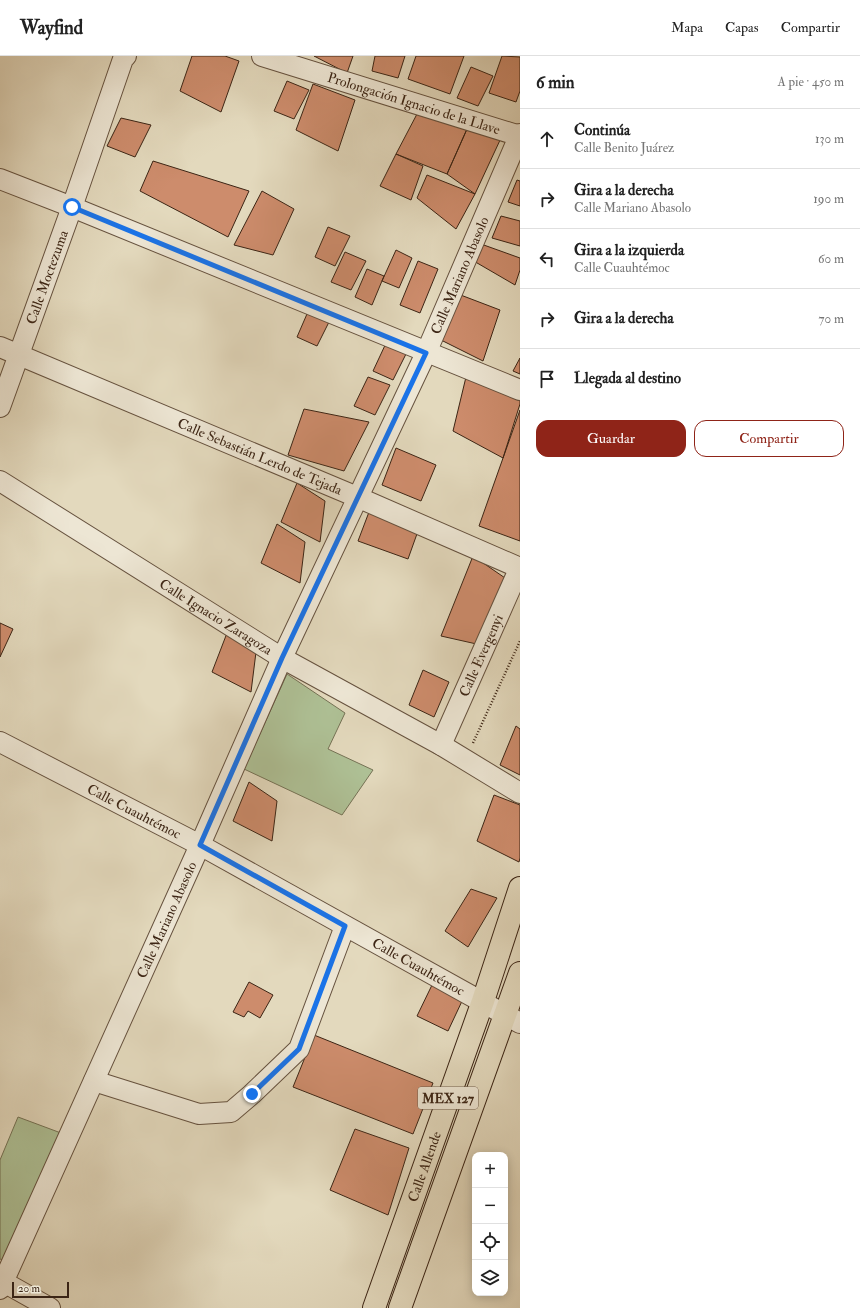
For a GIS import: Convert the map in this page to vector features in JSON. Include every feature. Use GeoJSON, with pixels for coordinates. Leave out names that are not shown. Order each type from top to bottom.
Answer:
{"type":"FeatureCollection","features":[{"type":"Feature","properties":{"kind":"main road","name":"Calle Allende"},"geometry":{"type":"LineString","coordinates":[[374,1308],[483,1001],[520,888]]}},
{"type":"Feature","properties":{"kind":"main road","name":"Calle Allende"},"geometry":{"type":"LineString","coordinates":[[400,1308],[513,1019],[520,973]]}},
{"type":"Feature","properties":{"kind":"street","name":"Calle Moctezuma"},"geometry":{"type":"LineString","coordinates":[[0,407],[123,60],[126,56]]}},
{"type":"Feature","properties":{"kind":"street","name":"Prolongación Ignacio de la Llave"},"geometry":{"type":"LineString","coordinates":[[262,56],[520,135]]}},
{"type":"Feature","properties":{"kind":"street","name":"Calle Mariano Abasolo"},"geometry":{"type":"LineString","coordinates":[[1,1283],[94,1081],[282,658],[426,353],[520,135]]}},
{"type":"Feature","properties":{"kind":"street"},"geometry":{"type":"LineString","coordinates":[[0,179],[520,390]]}},
{"type":"Feature","properties":{"kind":"street","name":"Calle Sebastián Lerdo de Tejada"},"geometry":{"type":"LineString","coordinates":[[0,347],[520,567]]}},
{"type":"Feature","properties":{"kind":"street","name":"Calle Ignacio Zaragoza"},"geometry":{"type":"LineString","coordinates":[[0,481],[282,658],[441,745],[520,793]]}},
{"type":"Feature","properties":{"kind":"street","name":"Calle Evergenyi"},"geometry":{"type":"LineString","coordinates":[[441,745],[520,567]]}},
{"type":"Feature","properties":{"kind":"street","name":"Calle Cuauhtémoc"},"geometry":{"type":"LineString","coordinates":[[0,742],[200,845],[513,1019]]}},
{"type":"Feature","properties":{"kind":"street"},"geometry":{"type":"LineString","coordinates":[[94,1081],[199,1114],[231,1112],[299,1049],[345,926]]}},
{"type":"Feature","properties":{"kind":"street"},"geometry":{"type":"LineString","coordinates":[[1,1283],[50,1308]]}},
{"type":"Feature","properties":{"kind":"path"},"geometry":{"type":"LineString","coordinates":[[466,760],[520,642]]}},
{"type":"Feature","properties":{"kind":"green space"},"geometry":{"type":"Polygon","coordinates":[[[287,674],[345,713],[328,749],[373,770],[342,815],[244,769],[287,674]]]}},
{"type":"Feature","properties":{"kind":"green space"},"geometry":{"type":"Polygon","coordinates":[[[18,1117],[61,1133],[6,1262],[0,1259],[0,1160],[18,1117]]]}},
{"type":"Feature","properties":{"kind":"building"},"geometry":{"type":"Polygon","coordinates":[[[192,56],[225,56],[239,61],[221,112],[180,91],[192,56]]]}},
{"type":"Feature","properties":{"kind":"building"},"geometry":{"type":"Polygon","coordinates":[[[314,56],[353,56],[347,73],[314,56]]]}},
{"type":"Feature","properties":{"kind":"building"},"geometry":{"type":"Polygon","coordinates":[[[375,56],[405,56],[398,78],[372,71],[375,56]]]}},
{"type":"Feature","properties":{"kind":"building"},"geometry":{"type":"Polygon","coordinates":[[[416,56],[464,56],[450,94],[408,79],[416,56]]]}},
{"type":"Feature","properties":{"kind":"building"},"geometry":{"type":"Polygon","coordinates":[[[502,56],[520,57],[520,91],[516,102],[489,93],[502,56]]]}},
{"type":"Feature","properties":{"kind":"building"},"geometry":{"type":"Polygon","coordinates":[[[471,67],[493,76],[478,106],[457,98],[471,67]]]}},
{"type":"Feature","properties":{"kind":"building"},"geometry":{"type":"Polygon","coordinates":[[[287,81],[309,90],[294,119],[274,111],[287,81]]]}},
{"type":"Feature","properties":{"kind":"building"},"geometry":{"type":"Polygon","coordinates":[[[313,84],[355,100],[338,151],[296,130],[313,84]]]}},
{"type":"Feature","properties":{"kind":"building"},"geometry":{"type":"Polygon","coordinates":[[[417,114],[467,129],[447,174],[396,154],[417,114]]]}},
{"type":"Feature","properties":{"kind":"building"},"geometry":{"type":"Polygon","coordinates":[[[121,118],[151,125],[135,157],[107,146],[121,118]]]}},
{"type":"Feature","properties":{"kind":"building"},"geometry":{"type":"Polygon","coordinates":[[[467,129],[501,138],[475,194],[447,174],[467,129]]]}},
{"type":"Feature","properties":{"kind":"building"},"geometry":{"type":"Polygon","coordinates":[[[396,154],[423,166],[411,200],[380,186],[396,154]]]}},
{"type":"Feature","properties":{"kind":"building"},"geometry":{"type":"Polygon","coordinates":[[[153,161],[249,191],[228,237],[140,191],[153,161]]]}},
{"type":"Feature","properties":{"kind":"building"},"geometry":{"type":"Polygon","coordinates":[[[427,175],[475,194],[456,229],[417,198],[427,175]]]}},
{"type":"Feature","properties":{"kind":"building"},"geometry":{"type":"Polygon","coordinates":[[[517,180],[520,181],[520,206],[508,202],[517,180]]]}},
{"type":"Feature","properties":{"kind":"building"},"geometry":{"type":"Polygon","coordinates":[[[262,191],[294,209],[273,255],[234,245],[262,191]]]}},
{"type":"Feature","properties":{"kind":"building"},"geometry":{"type":"Polygon","coordinates":[[[501,216],[520,221],[520,246],[492,238],[501,216]]]}},
{"type":"Feature","properties":{"kind":"building"},"geometry":{"type":"Polygon","coordinates":[[[328,227],[350,236],[335,266],[315,257],[328,227]]]}},
{"type":"Feature","properties":{"kind":"building"},"geometry":{"type":"Polygon","coordinates":[[[481,244],[520,258],[520,270],[515,285],[472,260],[481,244]]]}},
{"type":"Feature","properties":{"kind":"building"},"geometry":{"type":"Polygon","coordinates":[[[396,250],[412,258],[399,288],[382,281],[396,250]]]}},
{"type":"Feature","properties":{"kind":"building"},"geometry":{"type":"Polygon","coordinates":[[[345,252],[366,261],[351,290],[331,282],[345,252]]]}},
{"type":"Feature","properties":{"kind":"building"},"geometry":{"type":"Polygon","coordinates":[[[418,261],[438,269],[420,313],[400,305],[418,261]]]}},
{"type":"Feature","properties":{"kind":"building"},"geometry":{"type":"Polygon","coordinates":[[[367,269],[384,276],[372,305],[355,297],[367,269]]]}},
{"type":"Feature","properties":{"kind":"building"},"geometry":{"type":"Polygon","coordinates":[[[458,294],[500,310],[483,361],[441,340],[458,294]]]}},
{"type":"Feature","properties":{"kind":"building"},"geometry":{"type":"Polygon","coordinates":[[[310,307],[332,316],[317,346],[297,337],[310,307]]]}},
{"type":"Feature","properties":{"kind":"building"},"geometry":{"type":"Polygon","coordinates":[[[387,341],[408,350],[393,380],[373,371],[387,341]]]}},
{"type":"Feature","properties":{"kind":"building"},"geometry":{"type":"Polygon","coordinates":[[[520,358],[520,374],[513,371],[520,358]]]}},
{"type":"Feature","properties":{"kind":"building"},"geometry":{"type":"Polygon","coordinates":[[[368,377],[390,385],[375,415],[354,406],[368,377]]]}},
{"type":"Feature","properties":{"kind":"building"},"geometry":{"type":"Polygon","coordinates":[[[466,377],[520,396],[520,404],[503,458],[453,431],[466,377]]]}},
{"type":"Feature","properties":{"kind":"building"},"geometry":{"type":"Polygon","coordinates":[[[304,409],[369,422],[344,471],[288,455],[304,409]]]}},
{"type":"Feature","properties":{"kind":"building"},"geometry":{"type":"Polygon","coordinates":[[[520,410],[520,541],[479,526],[520,410]]]}},
{"type":"Feature","properties":{"kind":"building"},"geometry":{"type":"Polygon","coordinates":[[[396,448],[436,465],[421,501],[382,485],[396,448]]]}},
{"type":"Feature","properties":{"kind":"building"},"geometry":{"type":"Polygon","coordinates":[[[297,483],[325,501],[320,542],[281,522],[297,483]]]}},
{"type":"Feature","properties":{"kind":"building"},"geometry":{"type":"Polygon","coordinates":[[[369,512],[418,531],[408,559],[358,541],[369,512]]]}},
{"type":"Feature","properties":{"kind":"building"},"geometry":{"type":"Polygon","coordinates":[[[277,524],[305,542],[300,583],[261,563],[277,524]]]}},
{"type":"Feature","properties":{"kind":"building"},"geometry":{"type":"Polygon","coordinates":[[[473,556],[508,580],[481,645],[441,636],[473,556]]]}},
{"type":"Feature","properties":{"kind":"building"},"geometry":{"type":"Polygon","coordinates":[[[0,623],[13,629],[0,657],[0,623]]]}},
{"type":"Feature","properties":{"kind":"building"},"geometry":{"type":"Polygon","coordinates":[[[227,633],[256,652],[251,692],[212,672],[227,633]]]}},
{"type":"Feature","properties":{"kind":"building"},"geometry":{"type":"Polygon","coordinates":[[[423,670],[449,682],[434,717],[409,705],[423,670]]]}},
{"type":"Feature","properties":{"kind":"building"},"geometry":{"type":"Polygon","coordinates":[[[516,726],[520,729],[520,775],[500,765],[516,726]]]}},
{"type":"Feature","properties":{"kind":"building"},"geometry":{"type":"Polygon","coordinates":[[[249,782],[277,801],[272,841],[233,821],[249,782]]]}},
{"type":"Feature","properties":{"kind":"building"},"geometry":{"type":"Polygon","coordinates":[[[494,795],[520,805],[519,862],[477,841],[494,795]]]}},
{"type":"Feature","properties":{"kind":"building"},"geometry":{"type":"Polygon","coordinates":[[[471,889],[497,898],[468,947],[445,931],[471,889]]]}},
{"type":"Feature","properties":{"kind":"building"},"geometry":{"type":"Polygon","coordinates":[[[249,982],[273,995],[260,1018],[248,1011],[244,1017],[233,1012],[249,982]]]}},
{"type":"Feature","properties":{"kind":"building"},"geometry":{"type":"Polygon","coordinates":[[[432,985],[463,999],[448,1031],[417,1016],[432,985]]]}},
{"type":"Feature","properties":{"kind":"building"},"geometry":{"type":"Polygon","coordinates":[[[314,1035],[433,1083],[413,1134],[293,1087],[314,1035]]]}},
{"type":"Feature","properties":{"kind":"building"},"geometry":{"type":"Polygon","coordinates":[[[355,1129],[409,1148],[388,1215],[330,1190],[355,1129]]]}},
{"type":"Feature","properties":{"kind":"route"},"geometry":{"type":"LineString","coordinates":[[72,207],[426,353],[282,658],[200,845],[345,926],[299,1049],[252,1094]]}}]}
